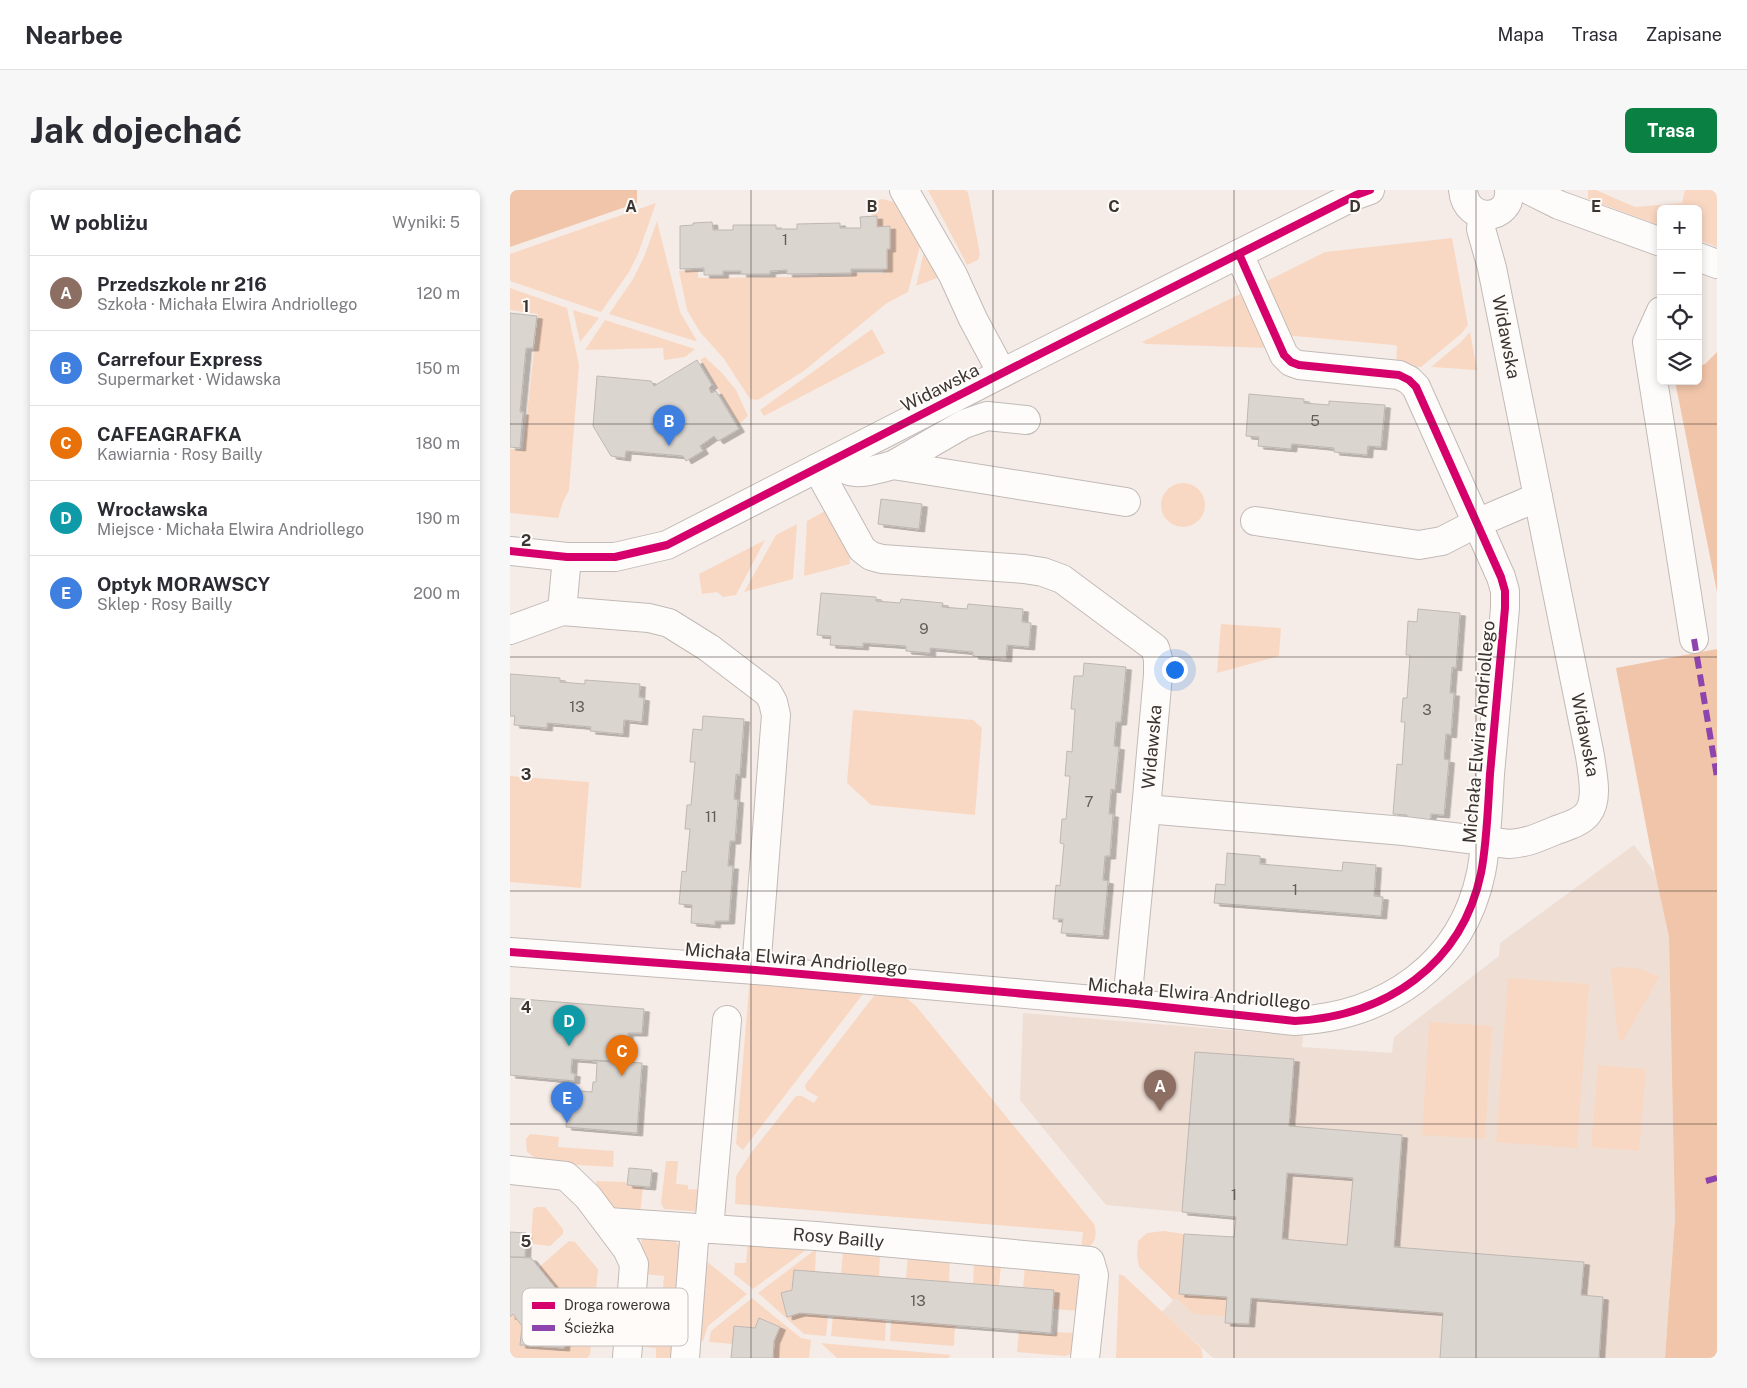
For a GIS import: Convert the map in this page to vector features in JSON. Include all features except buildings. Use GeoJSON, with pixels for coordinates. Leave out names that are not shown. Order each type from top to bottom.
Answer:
{"type":"FeatureCollection","features":[{"type":"Feature","properties":{"kind":"street"},"geometry":{"type":"LineString","coordinates":[[904,190],[953,275],[973,319],[1002,373]]}},
{"type":"Feature","properties":{"kind":"street","name":"Widawska"},"geometry":{"type":"LineString","coordinates":[[510,551],[567,557],[615,558],[667,545],[1002,373],[1356,195],[1370,190]]}},
{"type":"Feature","properties":{"kind":"street"},"geometry":{"type":"LineString","coordinates":[[1463,190],[1468,206],[1475,212],[1498,205],[1565,198]]}},
{"type":"Feature","properties":{"kind":"street"},"geometry":{"type":"LineString","coordinates":[[1529,190],[1565,198],[1657,240]]}},
{"type":"Feature","properties":{"kind":"street","name":"Widawska"},"geometry":{"type":"LineString","coordinates":[[1146,809],[1404,832],[1509,844],[1526,843],[1578,821],[1588,813],[1592,802],[1594,786],[1590,756],[1492,268],[1480,229],[1498,205]]}},
{"type":"Feature","properties":{"kind":"street","name":"Michała Elwira Andriollego"},"geometry":{"type":"LineString","coordinates":[[510,952],[756,970],[1295,1020],[1320,1019],[1355,1011],[1404,989],[1428,970],[1457,934],[1466,916],[1481,872],[1506,608],[1501,576],[1416,387],[1399,375],[1299,365],[1291,362],[1284,355],[1239,254]]}},
{"type":"Feature","properties":{"kind":"street"},"geometry":{"type":"LineString","coordinates":[[1702,258],[1717,264]]}},
{"type":"Feature","properties":{"kind":"street"},"geometry":{"type":"LineString","coordinates":[[1657,320],[1647,342],[1694,639]]}},
{"type":"Feature","properties":{"kind":"street"},"geometry":{"type":"LineString","coordinates":[[1503,324],[1527,343]]}},
{"type":"Feature","properties":{"kind":"street"},"geometry":{"type":"LineString","coordinates":[[826,463],[853,472],[875,470],[893,466],[964,424],[988,416],[1026,420]]}},
{"type":"Feature","properties":{"kind":"street","name":"Widawska"},"geometry":{"type":"LineString","coordinates":[[826,463],[862,549],[871,556],[882,559],[1043,572],[1062,580],[1155,648],[1158,659],[1158,675],[1127,1003]]}},
{"type":"Feature","properties":{"kind":"street"},"geometry":{"type":"LineString","coordinates":[[893,466],[1126,502]]}},
{"type":"Feature","properties":{"kind":"street"},"geometry":{"type":"LineString","coordinates":[[1255,521],[1419,545],[1442,541],[1538,497]]}},
{"type":"Feature","properties":{"kind":"street"},"geometry":{"type":"LineString","coordinates":[[562,610],[567,557]]}},
{"type":"Feature","properties":{"kind":"street"},"geometry":{"type":"LineString","coordinates":[[510,630],[562,610],[649,618],[669,623],[709,648],[768,693],[774,702],[776,715],[756,970]]}},
{"type":"Feature","properties":{"kind":"street"},"geometry":{"type":"LineString","coordinates":[[688,1335],[727,1020]]}},
{"type":"Feature","properties":{"kind":"street"},"geometry":{"type":"LineString","coordinates":[[510,1170],[566,1176],[588,1197],[628,1248],[634,1264],[632,1288]]}},
{"type":"Feature","properties":{"kind":"street","name":"Rosy Bailly"},"geometry":{"type":"LineString","coordinates":[[608,1222],[979,1250],[1090,1261],[1094,1275],[1085,1358]]}},
{"type":"Feature","properties":{"kind":"shaded area"},"geometry":{"type":"Polygon","coordinates":[[[510,190],[637,190],[637,203],[510,247],[510,190]]]}},
{"type":"Feature","properties":{"kind":"shaded area"},"geometry":{"type":"Polygon","coordinates":[[[928,190],[965,190],[968,192],[980,254],[978,260],[967,265],[928,190]]]}},
{"type":"Feature","properties":{"kind":"shaded area"},"geometry":{"type":"Polygon","coordinates":[[[1588,190],[1596,190],[1635,207],[1657,205],[1657,225],[1588,199],[1588,190]]]}},
{"type":"Feature","properties":{"kind":"shaded area"},"geometry":{"type":"Polygon","coordinates":[[[1685,190],[1717,190],[1717,247],[1702,241],[1702,205],[1658,205],[1682,203],[1685,190]]]}},
{"type":"Feature","properties":{"kind":"shaded area"},"geometry":{"type":"Polygon","coordinates":[[[882,199],[894,202],[904,213],[920,246],[908,292],[887,303],[805,370],[758,400],[750,399],[724,359],[700,332],[687,310],[679,271],[698,271],[698,278],[851,276],[852,273],[883,273],[883,252],[888,251],[887,227],[873,227],[872,203],[882,199]]]}},
{"type":"Feature","properties":{"kind":"shaded area"},"geometry":{"type":"Polygon","coordinates":[[[656,203],[638,254],[629,272],[601,312],[510,281],[510,254],[656,203]]]}},
{"type":"Feature","properties":{"kind":"shaded area"},"geometry":{"type":"Polygon","coordinates":[[[657,221],[680,312],[697,341],[609,314],[633,279],[644,257],[657,221]]]}},
{"type":"Feature","properties":{"kind":"shaded area"},"geometry":{"type":"Polygon","coordinates":[[[1452,238],[1468,325],[1462,333],[1421,367],[1396,365],[1397,346],[1394,345],[1283,335],[1259,285],[1325,252],[1452,238]]]}},
{"type":"Feature","properties":{"kind":"shaded area"},"geometry":{"type":"Polygon","coordinates":[[[925,247],[942,276],[916,286],[925,247]]]}},
{"type":"Feature","properties":{"kind":"shaded area"},"geometry":{"type":"Polygon","coordinates":[[[510,288],[567,308],[579,365],[569,490],[558,518],[510,513],[510,449],[523,450],[538,314],[510,310],[510,288]]]}},
{"type":"Feature","properties":{"kind":"shaded area"},"geometry":{"type":"Polygon","coordinates":[[[1246,291],[1269,348],[1146,344],[1142,342],[1246,291]]]}},
{"type":"Feature","properties":{"kind":"shaded area"},"geometry":{"type":"Polygon","coordinates":[[[573,310],[599,318],[580,342],[573,310]]]}},
{"type":"Feature","properties":{"kind":"shaded area"},"geometry":{"type":"Polygon","coordinates":[[[605,320],[695,349],[685,357],[664,360],[663,348],[585,350],[605,320]]]}},
{"type":"Feature","properties":{"kind":"shaded area"},"geometry":{"type":"Polygon","coordinates":[[[872,329],[885,353],[764,416],[760,410],[872,329]]]}},
{"type":"Feature","properties":{"kind":"shaded area"},"geometry":{"type":"Polygon","coordinates":[[[1470,332],[1477,370],[1431,367],[1461,342],[1470,332]]]}},
{"type":"Feature","properties":{"kind":"shaded area"},"geometry":{"type":"Polygon","coordinates":[[[1717,352],[1717,592],[1676,385],[1702,385],[1702,365],[1717,352]]]}},
{"type":"Feature","properties":{"kind":"shaded area"},"geometry":{"type":"Polygon","coordinates":[[[705,357],[736,390],[748,416],[739,424],[700,360],[705,357]]]}},
{"type":"Feature","properties":{"kind":"shaded area"},"geometry":{"type":"Polygon","coordinates":[[[1179,483],[1187,483],[1199,489],[1205,505],[1199,521],[1187,527],[1179,527],[1167,521],[1161,509],[1161,501],[1167,489],[1179,483]]]}},
{"type":"Feature","properties":{"kind":"shaded area"},"geometry":{"type":"Polygon","coordinates":[[[834,506],[850,545],[850,564],[804,576],[807,521],[834,506]]]}},
{"type":"Feature","properties":{"kind":"shaded area"},"geometry":{"type":"Polygon","coordinates":[[[797,524],[793,579],[744,592],[776,535],[797,524]]]}},
{"type":"Feature","properties":{"kind":"shaded area"},"geometry":{"type":"Polygon","coordinates":[[[765,540],[736,595],[723,597],[717,592],[702,594],[699,574],[765,540]]]}},
{"type":"Feature","properties":{"kind":"shaded area"},"geometry":{"type":"Polygon","coordinates":[[[1221,624],[1281,628],[1279,656],[1217,673],[1221,624]]]}},
{"type":"Feature","properties":{"kind":"shaded area"},"geometry":{"type":"Polygon","coordinates":[[[1717,649],[1717,1358],[1665,1358],[1675,1218],[1669,937],[1616,668],[1717,649]]]}},
{"type":"Feature","properties":{"kind":"shaded area"},"geometry":{"type":"Polygon","coordinates":[[[853,710],[973,720],[982,728],[975,815],[871,805],[847,783],[853,710]]]}},
{"type":"Feature","properties":{"kind":"shaded area"},"geometry":{"type":"Polygon","coordinates":[[[510,776],[589,782],[581,888],[510,882],[510,776]]]}},
{"type":"Feature","properties":{"kind":"shaded area"},"geometry":{"type":"Polygon","coordinates":[[[1634,845],[1655,873],[1669,937],[1675,1218],[1665,1358],[1213,1358],[1162,1312],[1179,1294],[1184,1234],[1234,1237],[1235,1217],[1106,1205],[1020,1100],[1023,1013],[1303,1036],[1302,1047],[1392,1053],[1394,1037],[1499,956],[1500,943],[1634,845]]]}},
{"type":"Feature","properties":{"kind":"shaded area"},"geometry":{"type":"Polygon","coordinates":[[[1611,968],[1641,969],[1659,977],[1623,1041],[1618,1038],[1611,968]]]}},
{"type":"Feature","properties":{"kind":"shaded area"},"geometry":{"type":"Polygon","coordinates":[[[750,976],[866,990],[743,1150],[736,1144],[750,976]]]}},
{"type":"Feature","properties":{"kind":"shaded area"},"geometry":{"type":"Polygon","coordinates":[[[1508,978],[1589,984],[1577,1148],[1496,1142],[1508,978]]]}},
{"type":"Feature","properties":{"kind":"shaded area"},"geometry":{"type":"Polygon","coordinates":[[[880,988],[905,997],[916,1006],[1094,1224],[1096,1233],[1090,1246],[1081,1250],[1083,1232],[735,1204],[736,1176],[751,1153],[796,1096],[802,1096],[814,1103],[818,1097],[806,1090],[805,1085],[880,988]]]}},
{"type":"Feature","properties":{"kind":"shaded area"},"geometry":{"type":"Polygon","coordinates":[[[1429,1022],[1492,1026],[1485,1139],[1422,1135],[1429,1022]]]}},
{"type":"Feature","properties":{"kind":"shaded area"},"geometry":{"type":"Polygon","coordinates":[[[1598,1065],[1646,1069],[1639,1151],[1591,1147],[1598,1065]]]}},
{"type":"Feature","properties":{"kind":"shaded area"},"geometry":{"type":"Polygon","coordinates":[[[530,1134],[559,1137],[558,1147],[614,1151],[613,1167],[542,1163],[527,1152],[526,1139],[530,1134]]]}},
{"type":"Feature","properties":{"kind":"shaded area"},"geometry":{"type":"Polygon","coordinates":[[[666,1161],[678,1161],[676,1184],[688,1185],[688,1189],[705,1190],[703,1212],[664,1209],[661,1203],[666,1161]]]}},
{"type":"Feature","properties":{"kind":"shaded area"},"geometry":{"type":"Polygon","coordinates":[[[596,1181],[625,1182],[628,1185],[643,1186],[640,1217],[614,1207],[601,1192],[596,1181]]]}},
{"type":"Feature","properties":{"kind":"shaded area"},"geometry":{"type":"Polygon","coordinates":[[[545,1207],[563,1229],[563,1234],[550,1246],[533,1244],[531,1241],[533,1209],[545,1207]]]}},
{"type":"Feature","properties":{"kind":"shaded area"},"geometry":{"type":"Polygon","coordinates":[[[1164,1231],[1184,1234],[1179,1294],[1227,1297],[1226,1316],[1194,1314],[1176,1298],[1173,1300],[1139,1267],[1137,1256],[1138,1241],[1147,1233],[1164,1231]]]}},
{"type":"Feature","properties":{"kind":"shaded area"},"geometry":{"type":"Polygon","coordinates":[[[642,1238],[673,1239],[684,1250],[681,1288],[663,1288],[664,1276],[644,1274],[642,1238]]]}},
{"type":"Feature","properties":{"kind":"shaded area"},"geometry":{"type":"Polygon","coordinates":[[[569,1241],[575,1242],[598,1269],[596,1288],[544,1288],[538,1268],[569,1241]]]}},
{"type":"Feature","properties":{"kind":"shaded area"},"geometry":{"type":"Polygon","coordinates":[[[748,1242],[810,1247],[753,1289],[734,1274],[735,1263],[746,1263],[748,1242]]]}},
{"type":"Feature","properties":{"kind":"shaded area"},"geometry":{"type":"Polygon","coordinates":[[[816,1249],[815,1272],[794,1271],[792,1290],[781,1293],[787,1316],[800,1313],[828,1315],[826,1336],[804,1334],[758,1293],[816,1249]]]}},
{"type":"Feature","properties":{"kind":"shaded area"},"geometry":{"type":"Polygon","coordinates":[[[843,1252],[880,1255],[879,1277],[841,1274],[843,1252]]]}},
{"type":"Feature","properties":{"kind":"shaded area"},"geometry":{"type":"Polygon","coordinates":[[[908,1256],[950,1261],[949,1282],[906,1278],[908,1256]]]}},
{"type":"Feature","properties":{"kind":"shaded area"},"geometry":{"type":"Polygon","coordinates":[[[705,1260],[747,1294],[708,1326],[703,1341],[699,1341],[705,1260]]]}},
{"type":"Feature","properties":{"kind":"shaded area"},"geometry":{"type":"Polygon","coordinates":[[[974,1264],[1001,1266],[999,1285],[973,1284],[974,1264]]]}},
{"type":"Feature","properties":{"kind":"shaded area"},"geometry":{"type":"Polygon","coordinates":[[[1025,1267],[1076,1273],[1080,1279],[1079,1311],[1053,1309],[1054,1290],[1023,1287],[1025,1267]]]}},
{"type":"Feature","properties":{"kind":"shaded area"},"geometry":{"type":"Polygon","coordinates":[[[1119,1274],[1124,1276],[1201,1348],[1203,1358],[1116,1358],[1119,1274]]]}},
{"type":"Feature","properties":{"kind":"shaded area"},"geometry":{"type":"Polygon","coordinates":[[[752,1298],[801,1338],[811,1340],[809,1358],[773,1358],[774,1341],[780,1327],[760,1318],[755,1328],[733,1344],[709,1342],[711,1331],[752,1298]]]}},
{"type":"Feature","properties":{"kind":"shaded area"},"geometry":{"type":"Polygon","coordinates":[[[513,1314],[522,1326],[522,1346],[564,1348],[563,1346],[591,1346],[590,1355],[587,1358],[510,1358],[510,1317],[513,1314]]]}},
{"type":"Feature","properties":{"kind":"shaded area"},"geometry":{"type":"Polygon","coordinates":[[[833,1315],[886,1320],[885,1341],[831,1336],[833,1315]]]}},
{"type":"Feature","properties":{"kind":"shaded area"},"geometry":{"type":"Polygon","coordinates":[[[891,1320],[955,1325],[954,1346],[890,1341],[891,1320]]]}},
{"type":"Feature","properties":{"kind":"shaded area"},"geometry":{"type":"Polygon","coordinates":[[[1019,1332],[1055,1335],[1055,1332],[1075,1333],[1074,1353],[1065,1356],[1017,1352],[1019,1332]]]}},
{"type":"Feature","properties":{"kind":"shaded area"},"geometry":{"type":"Polygon","coordinates":[[[821,1343],[951,1355],[948,1358],[837,1358],[821,1343]]]}},
{"type":"Feature","properties":{"kind":"shaded area"},"geometry":{"type":"Polygon","coordinates":[[[637,1346],[677,1346],[676,1358],[656,1358],[656,1348],[637,1346]]]}},
{"type":"Feature","properties":{"kind":"marked path"},"geometry":{"type":"LineString","coordinates":[[1694,639],[1717,777]]}},
{"type":"Feature","properties":{"kind":"marked path"},"geometry":{"type":"LineString","coordinates":[[1706,1181],[1717,1178]]}},
{"type":"Feature","properties":{"kind":"cycle path"},"geometry":{"type":"LineString","coordinates":[[510,551],[567,557],[615,557],[667,545],[1026,361],[1356,195],[1370,190]]}},
{"type":"Feature","properties":{"kind":"cycle path"},"geometry":{"type":"LineString","coordinates":[[510,952],[756,970],[1127,1003],[1295,1021],[1328,1017],[1360,1009],[1389,996],[1415,980],[1438,959],[1457,934],[1471,906],[1481,873],[1486,837],[1505,591],[1501,577],[1416,387],[1409,380],[1399,375],[1299,365],[1291,362],[1284,355],[1239,254]]}},
{"type":"Feature","properties":{"kind":"place","name":"Carrefour Express"},"geometry":{"type":"Point","coordinates":[669,446]}},
{"type":"Feature","properties":{"kind":"place","name":"Wrocławska"},"geometry":{"type":"Point","coordinates":[569,1046]}},
{"type":"Feature","properties":{"kind":"place","name":"CAFEAGRAFKA"},"geometry":{"type":"Point","coordinates":[622,1076]}},
{"type":"Feature","properties":{"kind":"place","name":"Przedszkole nr 216"},"geometry":{"type":"Point","coordinates":[1160,1111]}},
{"type":"Feature","properties":{"kind":"place","name":"Optyk MORAWSCY"},"geometry":{"type":"Point","coordinates":[567,1123]}}]}
